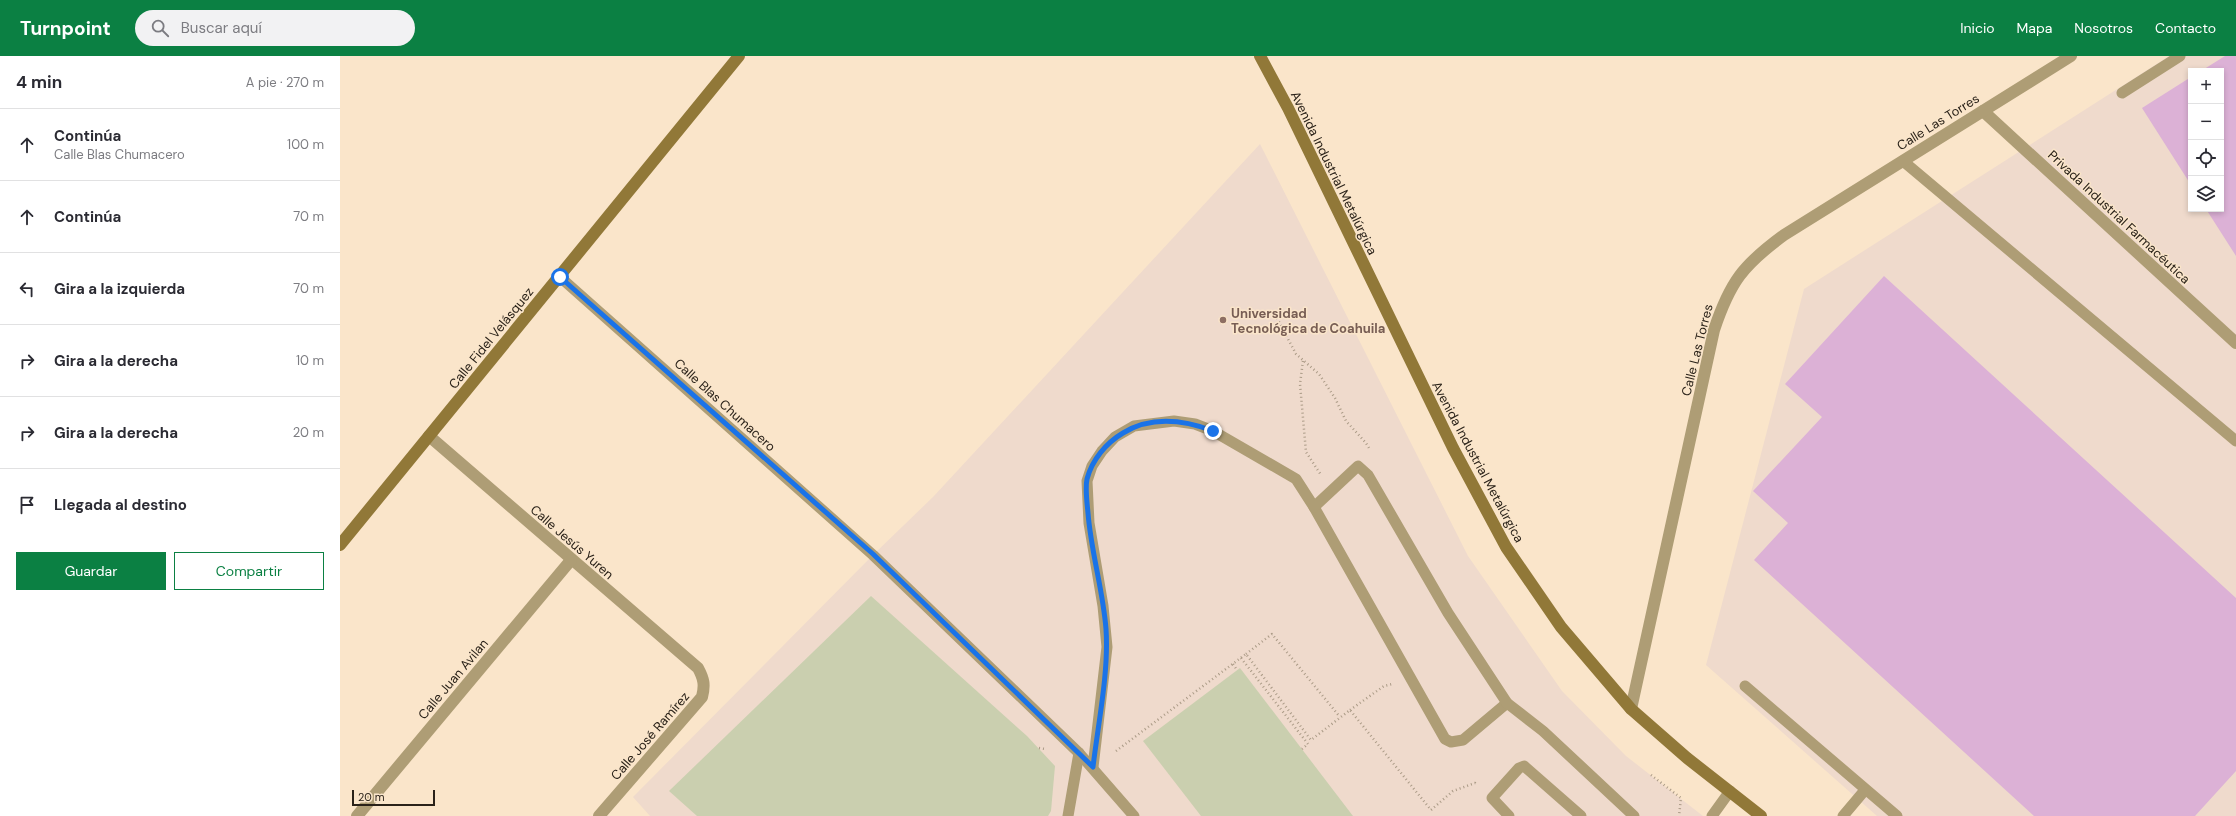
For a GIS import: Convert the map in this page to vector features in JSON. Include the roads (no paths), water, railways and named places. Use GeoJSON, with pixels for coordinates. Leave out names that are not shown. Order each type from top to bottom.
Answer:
{"type":"FeatureCollection","features":[{"type":"Feature","properties":{"kind":"street","name":"Calle Fidel Velásquez"},"geometry":{"type":"LineString","coordinates":[[340,545],[739,56]]}},
{"type":"Feature","properties":{"kind":"street","name":"Avenida Industrial Metalúrgica"},"geometry":{"type":"LineString","coordinates":[[1260,56],[1288,108],[1453,448],[1506,547],[1561,627],[1631,709],[1687,758],[1761,816]]}},
{"type":"Feature","properties":{"kind":"street","name":"Calle Las Torres"},"geometry":{"type":"LineString","coordinates":[[1631,709],[1714,330],[1723,303],[1736,280],[1755,257],[1784,235],[2072,56]]}},
{"type":"Feature","properties":{"kind":"street","name":"Privada Industrial Farmacéutica"},"geometry":{"type":"LineString","coordinates":[[1983,111],[2236,343]]}},
{"type":"Feature","properties":{"kind":"street","name":"Calle Jesús Yuren"},"geometry":{"type":"LineString","coordinates":[[429,436],[698,668]]}},
{"type":"Feature","properties":{"kind":"street","name":"Calle Juan Avilan"},"geometry":{"type":"LineString","coordinates":[[357,816],[571,560]]}},
{"type":"Feature","properties":{"kind":"street","name":"Calle José Ramírez"},"geometry":{"type":"LineString","coordinates":[[604,814],[702,697],[704,678],[698,668]]}},
{"type":"Feature","properties":{"kind":"lane"},"geometry":{"type":"LineString","coordinates":[[2122,93],[2180,56]]}},
{"type":"Feature","properties":{"kind":"lane"},"geometry":{"type":"LineString","coordinates":[[1903,161],[2236,441]]}},
{"type":"Feature","properties":{"kind":"lane","name":"Calle Blas Chumacero"},"geometry":{"type":"LineString","coordinates":[[560,277],[873,554],[1093,767],[1134,816]]}},
{"type":"Feature","properties":{"kind":"lane"},"geometry":{"type":"LineString","coordinates":[[1093,767],[1107,647],[1103,606],[1089,523],[1087,481],[1092,466],[1102,451],[1115,437],[1134,426],[1174,421],[1195,424],[1213,431],[1296,479],[1314,507],[1443,735],[1451,742],[1463,740],[1508,703]]}},
{"type":"Feature","properties":{"kind":"lane"},"geometry":{"type":"LineString","coordinates":[[1314,507],[1358,466],[1368,475],[1448,613],[1508,703],[1543,731],[1634,816]]}},
{"type":"Feature","properties":{"kind":"lane"},"geometry":{"type":"LineString","coordinates":[[1745,686],[1897,816]]}},
{"type":"Feature","properties":{"kind":"lane"},"geometry":{"type":"LineString","coordinates":[[1068,816],[1079,753]]}},
{"type":"Feature","properties":{"kind":"lane"},"geometry":{"type":"LineString","coordinates":[[1509,816],[1492,798],[1519,768],[1524,766],[1580,816]]}},
{"type":"Feature","properties":{"kind":"lane"},"geometry":{"type":"LineString","coordinates":[[1843,816],[1865,790]]}},
{"type":"Feature","properties":{"kind":"lane"},"geometry":{"type":"LineString","coordinates":[[1712,816],[1730,791]]}},
{"type":"Feature","properties":{"kind":"place","name":"Universidad Tecnológica de Coahuila"},"geometry":{"type":"Point","coordinates":[1223,320]}}]}
